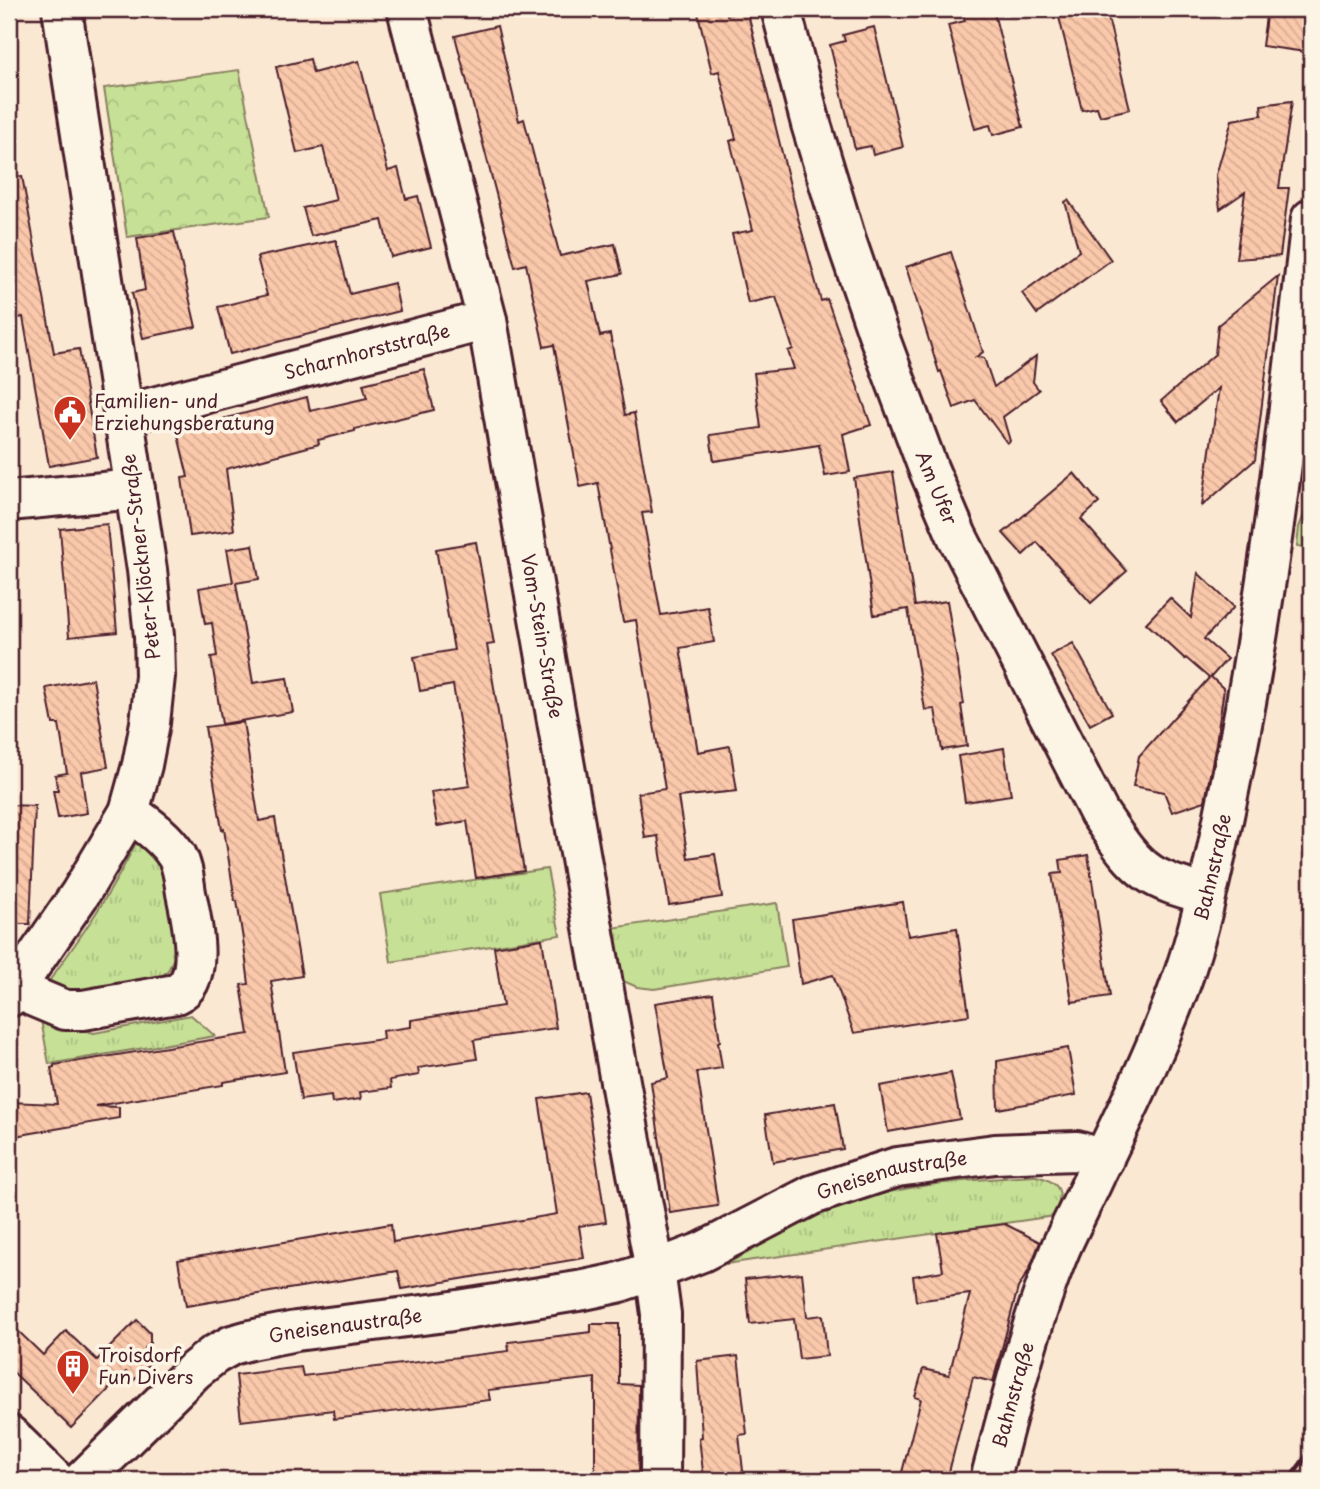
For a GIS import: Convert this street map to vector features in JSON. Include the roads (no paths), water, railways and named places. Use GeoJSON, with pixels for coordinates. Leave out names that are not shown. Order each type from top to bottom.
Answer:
{"type":"FeatureCollection","features":[{"type":"Feature","properties":{"kind":"street","name":"Peter-Klöckner-Straße"},"geometry":{"type":"LineString","coordinates":[[62,9],[135,489],[154,636],[155,676],[142,765],[129,812],[80,894],[12,991],[65,1010],[82,1010],[176,994],[183,991],[187,985],[195,948],[180,863],[156,831],[129,812]]}},
{"type":"Feature","properties":{"kind":"street","name":"Vom-Stein-Straße"},"geometry":{"type":"LineString","coordinates":[[407,9],[487,320],[655,1270]]}},
{"type":"Feature","properties":{"kind":"street","name":"Am Ufer"},"geometry":{"type":"LineString","coordinates":[[781,9],[811,124],[847,243],[902,399],[957,536],[1099,813],[1128,855],[1150,874],[1206,895]]}},
{"type":"Feature","properties":{"kind":"street","name":"Bahnstraße"},"geometry":{"type":"LineString","coordinates":[[990,1480],[1034,1318],[1062,1246],[1164,1026],[1185,970],[1206,895],[1248,700],[1270,557],[1298,442],[1311,219]]}},
{"type":"Feature","properties":{"kind":"street","name":"Scharnhorststraße"},"geometry":{"type":"LineString","coordinates":[[124,415],[487,320]]}},
{"type":"Feature","properties":{"kind":"street"},"geometry":{"type":"LineString","coordinates":[[9,501],[135,489]]}},
{"type":"Feature","properties":{"kind":"street","name":"Gneisenaustraße"},"geometry":{"type":"LineString","coordinates":[[83,1480],[195,1370],[232,1345],[296,1331],[446,1312],[617,1283],[702,1252],[812,1195],[897,1167],[995,1154],[1046,1152],[1077,1151],[1104,1159]]}},
{"type":"Feature","properties":{"kind":"street"},"geometry":{"type":"LineString","coordinates":[[655,1270],[661,1314],[660,1480]]}},
{"type":"Feature","properties":{"kind":"street"},"geometry":{"type":"LineString","coordinates":[[9,1436],[55,1480]]}},
{"type":"Feature","properties":{"kind":"railway"},"geometry":{"type":"LineString","coordinates":[[1289,1480],[1311,1450]]}},
{"type":"Feature","properties":{"kind":"place","name":"Familien- und Erziehungsberatung"},"geometry":{"type":"Point","coordinates":[70,442]}},
{"type":"Feature","properties":{"kind":"place","name":"Troisdorf Fun Divers"},"geometry":{"type":"Point","coordinates":[73,1396]}}]}
